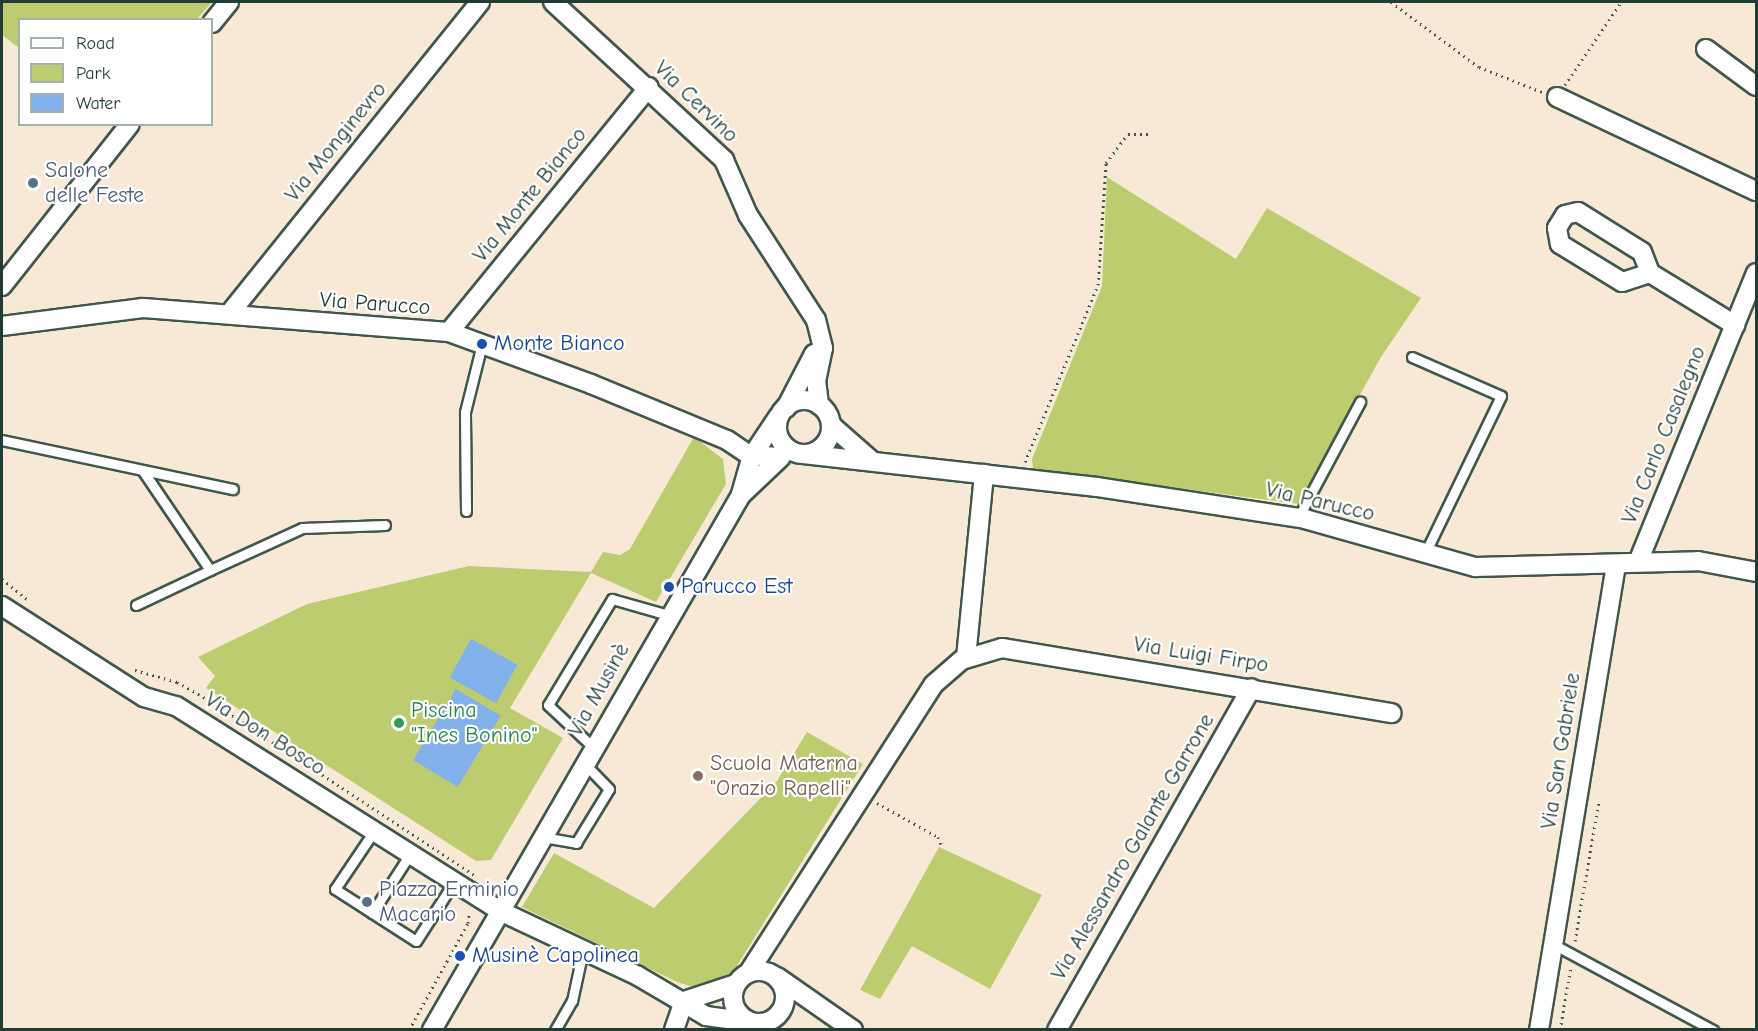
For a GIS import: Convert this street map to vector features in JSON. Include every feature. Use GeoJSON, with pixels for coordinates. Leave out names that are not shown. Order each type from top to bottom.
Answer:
{"type":"FeatureCollection","features":[{"type":"Feature","properties":{"kind":"street"},"geometry":{"type":"LineString","coordinates":[[213,22],[229,2]]}},
{"type":"Feature","properties":{"kind":"street","name":"Via Monginevro"},"geometry":{"type":"LineString","coordinates":[[230,313],[480,2]]}},
{"type":"Feature","properties":{"kind":"street","name":"Via Cervino"},"geometry":{"type":"LineString","coordinates":[[553,2],[649,87],[724,160],[748,214],[816,320],[823,348],[816,380],[819,405]]}},
{"type":"Feature","properties":{"kind":"street"},"geometry":{"type":"LineString","coordinates":[[1706,49],[1756,86]]}},
{"type":"Feature","properties":{"kind":"street","name":"Via Monte Bianco"},"geometry":{"type":"LineString","coordinates":[[448,332],[649,87]]}},
{"type":"Feature","properties":{"kind":"street"},"geometry":{"type":"LineString","coordinates":[[1557,97],[1756,191]]}},
{"type":"Feature","properties":{"kind":"street"},"geometry":{"type":"LineString","coordinates":[[2,286],[128,126]]}},
{"type":"Feature","properties":{"kind":"street"},"geometry":{"type":"LineString","coordinates":[[1650,273],[1622,282],[1560,244],[1557,228],[1565,215],[1578,212],[1642,252],[1650,273],[1735,325]]}},
{"type":"Feature","properties":{"kind":"street","name":"Via Carlo Casalegno"},"geometry":{"type":"LineString","coordinates":[[1638,562],[1756,273]]}},
{"type":"Feature","properties":{"kind":"street","name":"Via Parucco"},"geometry":{"type":"LineString","coordinates":[[2,326],[132,308],[230,313],[339,327],[448,332],[727,440],[752,456]]}},
{"type":"Feature","properties":{"kind":"street"},"geometry":{"type":"LineString","coordinates":[[741,495],[752,456],[782,412],[814,354],[816,320]]}},
{"type":"Feature","properties":{"kind":"street"},"geometry":{"type":"LineString","coordinates":[[800,453],[780,440],[782,412],[798,400],[819,405],[831,424],[871,460]]}},
{"type":"Feature","properties":{"kind":"street"},"geometry":{"type":"LineString","coordinates":[[752,456],[778,457],[800,453],[826,442],[831,424]]}},
{"type":"Feature","properties":{"kind":"street"},"geometry":{"type":"LineString","coordinates":[[741,495],[727,440],[767,434]]}},
{"type":"Feature","properties":{"kind":"street","name":"Via Parucco"},"geometry":{"type":"LineString","coordinates":[[800,453],[1020,478],[1298,518],[1475,567],[1616,566],[1638,562],[1698,561],[1756,573]]}},
{"type":"Feature","properties":{"kind":"street"},"geometry":{"type":"LineString","coordinates":[[741,495],[778,457]]}},
{"type":"Feature","properties":{"kind":"street"},"geometry":{"type":"LineString","coordinates":[[750,1022],[733,1002],[742,978],[934,684],[966,658],[984,474]]}},
{"type":"Feature","properties":{"kind":"street","name":"Via Musinè"},"geometry":{"type":"LineString","coordinates":[[432,1029],[590,756],[668,615],[741,495]]}},
{"type":"Feature","properties":{"kind":"street","name":"Via San Gabriele"},"geometry":{"type":"LineString","coordinates":[[1539,1029],[1616,566]]}},
{"type":"Feature","properties":{"kind":"street","name":"Via Don Bosco"},"geometry":{"type":"LineString","coordinates":[[2,606],[144,697],[176,706],[500,911]]}},
{"type":"Feature","properties":{"kind":"street","name":"Via Luigi Firpo"},"geometry":{"type":"LineString","coordinates":[[966,658],[1002,648],[1392,713]]}},
{"type":"Feature","properties":{"kind":"street","name":"Via Alessandro Galante Garrone"},"geometry":{"type":"LineString","coordinates":[[1057,1029],[1251,688]]}},
{"type":"Feature","properties":{"kind":"street"},"geometry":{"type":"LineString","coordinates":[[500,911],[684,1001],[714,1020],[772,1021],[822,1010]]}},
{"type":"Feature","properties":{"kind":"street"},"geometry":{"type":"LineString","coordinates":[[772,1021],[785,1002],[783,986],[773,974]]}},
{"type":"Feature","properties":{"kind":"street"},"geometry":{"type":"LineString","coordinates":[[674,1029],[684,1001],[742,978],[773,974],[822,1010],[853,1029]]}},
{"type":"Feature","properties":{"kind":"lane"},"geometry":{"type":"LineString","coordinates":[[466,511],[465,412],[482,344]]}},
{"type":"Feature","properties":{"kind":"lane"},"geometry":{"type":"LineString","coordinates":[[1412,357],[1500,396],[1425,553]]}},
{"type":"Feature","properties":{"kind":"lane"},"geometry":{"type":"LineString","coordinates":[[1298,518],[1360,402]]}},
{"type":"Feature","properties":{"kind":"lane"},"geometry":{"type":"LineString","coordinates":[[2,440],[233,489]]}},
{"type":"Feature","properties":{"kind":"lane"},"geometry":{"type":"LineString","coordinates":[[143,471],[210,570]]}},
{"type":"Feature","properties":{"kind":"lane"},"geometry":{"type":"LineString","coordinates":[[136,605],[302,528],[385,525]]}},
{"type":"Feature","properties":{"kind":"lane"},"geometry":{"type":"LineString","coordinates":[[543,837],[576,843],[609,789],[590,756],[548,705],[612,599],[668,615]]}},
{"type":"Feature","properties":{"kind":"lane"},"geometry":{"type":"LineString","coordinates":[[374,831],[335,889],[372,913],[416,941],[454,882]]}},
{"type":"Feature","properties":{"kind":"lane"},"geometry":{"type":"LineString","coordinates":[[372,913],[410,854]]}},
{"type":"Feature","properties":{"kind":"lane"},"geometry":{"type":"LineString","coordinates":[[1553,944],[1713,1029]]}},
{"type":"Feature","properties":{"kind":"lane"},"geometry":{"type":"LineString","coordinates":[[555,1029],[572,1001],[583,950]]}},
{"type":"Feature","properties":{"kind":"path"},"geometry":{"type":"LineString","coordinates":[[1391,2],[1479,67],[1557,97],[1622,2]]}},
{"type":"Feature","properties":{"kind":"path"},"geometry":{"type":"LineString","coordinates":[[1020,478],[1098,285],[1106,163],[1128,134],[1148,134]]}},
{"type":"Feature","properties":{"kind":"path"},"geometry":{"type":"LineString","coordinates":[[862,795],[938,837],[942,848]]}},
{"type":"Feature","properties":{"kind":"path"},"geometry":{"type":"LineString","coordinates":[[1560,1029],[1599,801]]}},
{"type":"Feature","properties":{"kind":"green space"},"geometry":{"type":"Polygon","coordinates":[[[2,2],[212,2],[198,18],[18,18],[18,47],[2,35],[2,2]]]}},
{"type":"Feature","properties":{"kind":"green space"},"geometry":{"type":"Polygon","coordinates":[[[1107,177],[1236,259],[1267,208],[1421,298],[1381,357],[1299,504],[1033,469],[1032,459],[1102,286],[1107,177]]]}},
{"type":"Feature","properties":{"kind":"green space","name":"Piscina \"Ines Bonino\""},"geometry":{"type":"Polygon","coordinates":[[[694,437],[723,459],[726,484],[656,602],[591,573],[510,708],[563,738],[491,860],[476,861],[206,688],[215,676],[198,657],[307,604],[469,566],[591,572],[603,552],[620,555],[630,549],[694,437]]]}},
{"type":"Feature","properties":{"kind":"green space"},"geometry":{"type":"Polygon","coordinates":[[[807,732],[863,764],[735,969],[719,982],[693,987],[677,982],[522,907],[554,853],[654,908],[777,781],[807,732]]]}},
{"type":"Feature","properties":{"kind":"green space"},"geometry":{"type":"Polygon","coordinates":[[[939,847],[1042,895],[990,989],[912,946],[880,999],[860,990],[939,847]]]}},
{"type":"Feature","properties":{"kind":"water"},"geometry":{"type":"Polygon","coordinates":[[[471,639],[517,665],[496,703],[450,677],[471,639]]]}},
{"type":"Feature","properties":{"kind":"water"},"geometry":{"type":"Polygon","coordinates":[[[456,689],[501,716],[458,787],[413,760],[456,689]]]}},
{"type":"Feature","properties":{"kind":"place","name":"Salone delle Feste"},"geometry":{"type":"Point","coordinates":[33,183]}},
{"type":"Feature","properties":{"kind":"place","name":"Monte Bianco"},"geometry":{"type":"Point","coordinates":[482,344]}},
{"type":"Feature","properties":{"kind":"place","name":"Parucco Est"},"geometry":{"type":"Point","coordinates":[669,587]}},
{"type":"Feature","properties":{"kind":"place","name":"Piscina \"Ines Bonino\""},"geometry":{"type":"Point","coordinates":[399,723]}},
{"type":"Feature","properties":{"kind":"place","name":"Scuola Materna \"Orazio Rapelli\""},"geometry":{"type":"Point","coordinates":[698,776]}},
{"type":"Feature","properties":{"kind":"place","name":"Piazza Erminio Macario"},"geometry":{"type":"Point","coordinates":[367,902]}},
{"type":"Feature","properties":{"kind":"place","name":"Musinè Capolinea"},"geometry":{"type":"Point","coordinates":[460,956]}}]}
